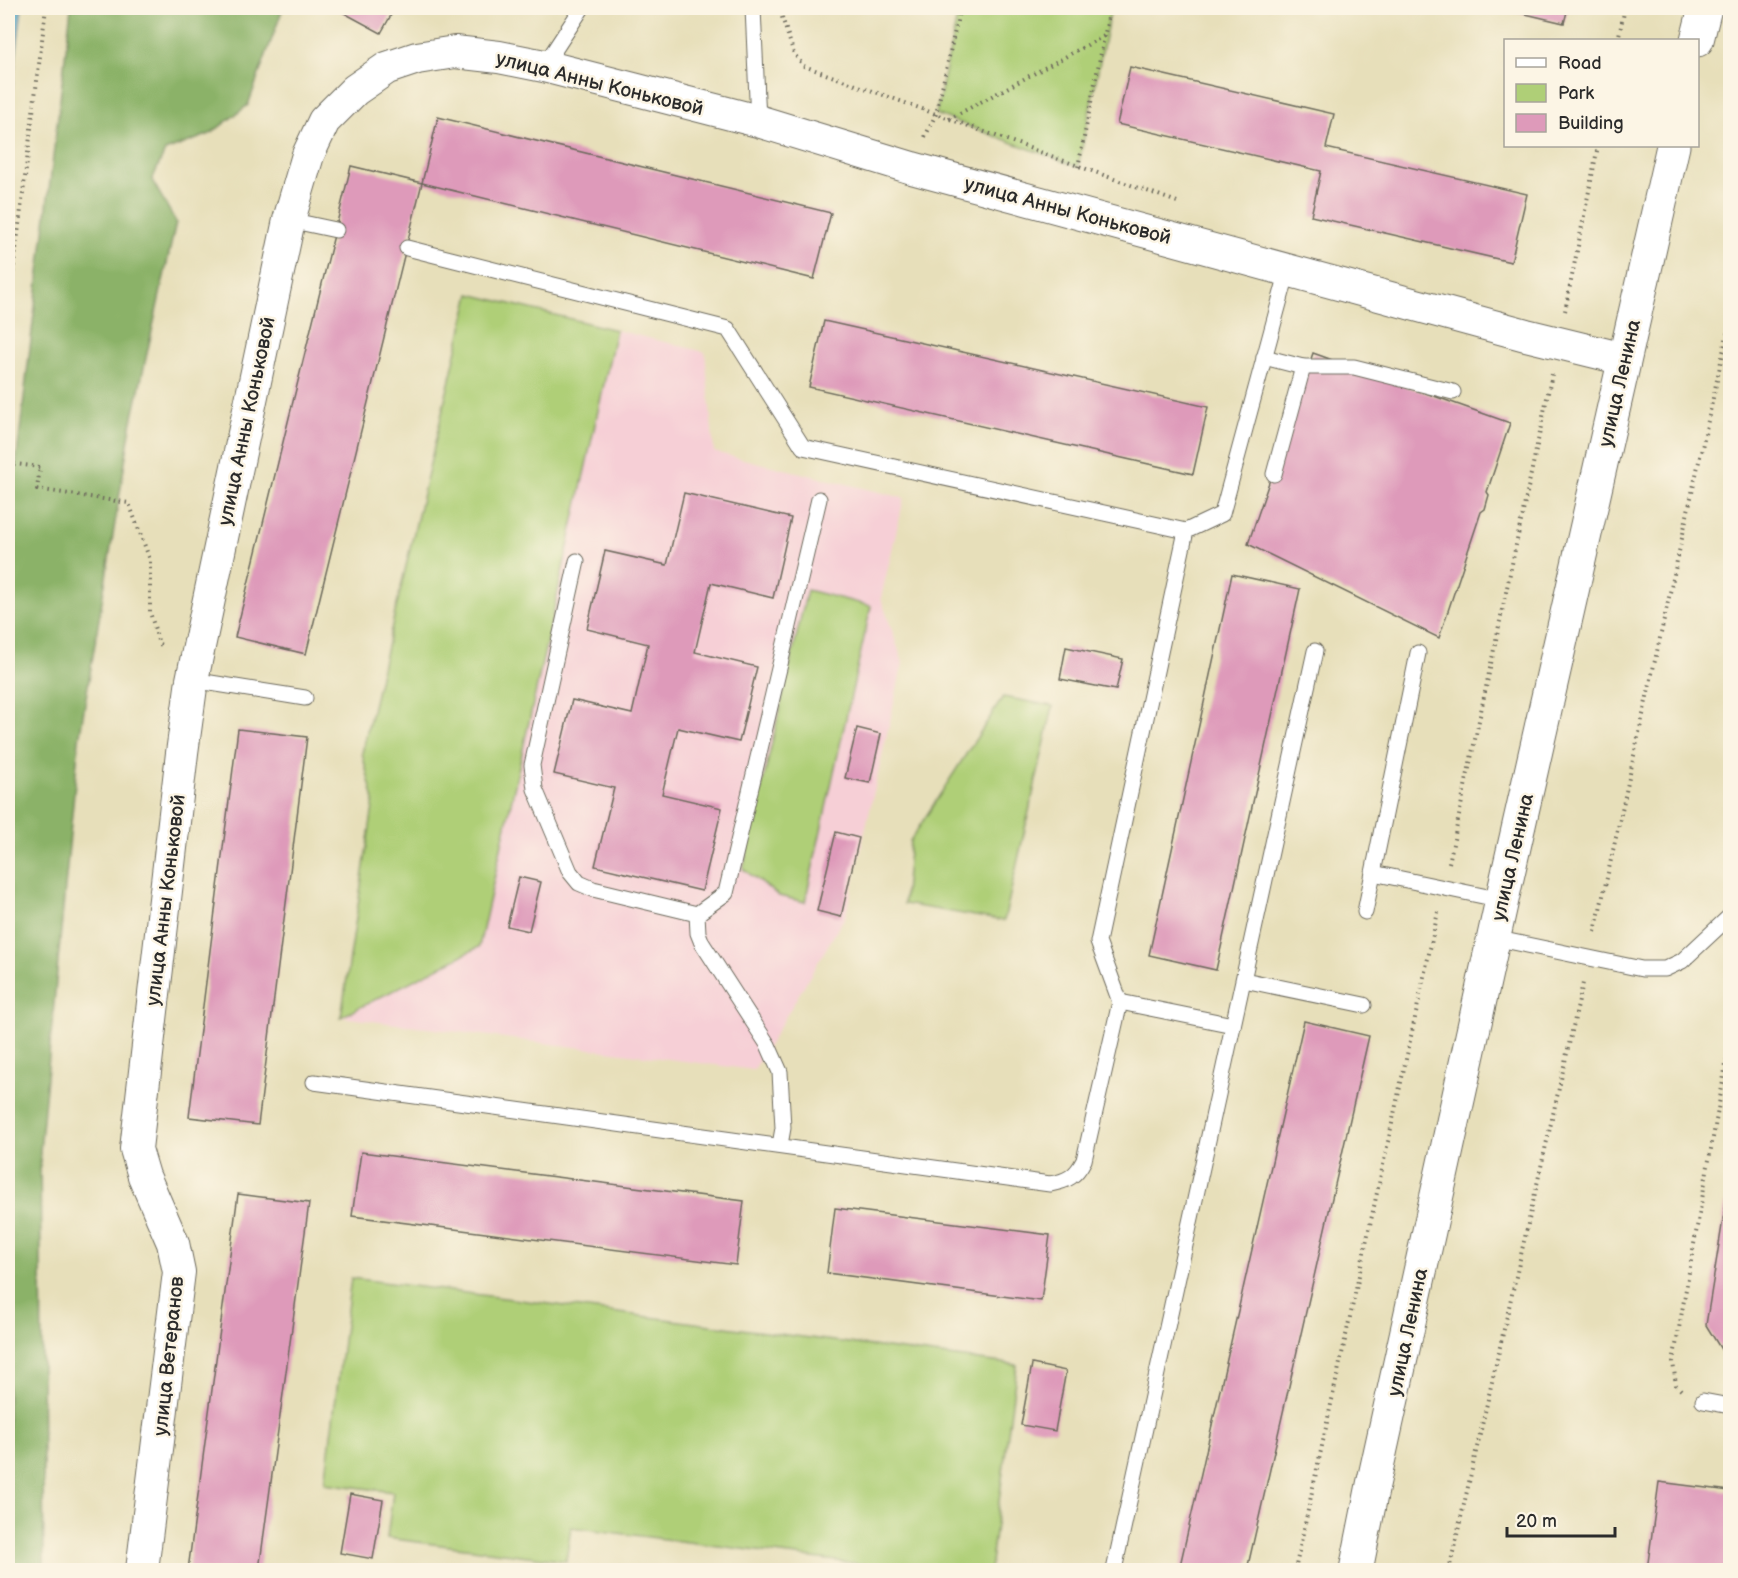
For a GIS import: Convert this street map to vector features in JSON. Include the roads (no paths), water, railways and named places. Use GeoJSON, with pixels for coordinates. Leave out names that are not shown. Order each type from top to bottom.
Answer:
{"type":"FeatureCollection","features":[{"type":"Feature","properties":{"kind":"main road"},"geometry":{"type":"LineString","coordinates":[[1697,39],[1705,8]]}},
{"type":"Feature","properties":{"kind":"main road","name":"улица Ленина"},"geometry":{"type":"LineString","coordinates":[[1356,1570],[1375,1474],[1502,900],[1673,147]]}},
{"type":"Feature","properties":{"kind":"street","name":"улица Анны Коньковой"},"geometry":{"type":"LineString","coordinates":[[136,1149],[182,753],[194,670],[289,220],[308,154],[324,121],[355,90],[387,68],[417,58],[455,52],[499,57],[544,66],[758,121],[912,168],[1624,359]]}},
{"type":"Feature","properties":{"kind":"street","name":"улица Ветеранов"},"geometry":{"type":"LineString","coordinates":[[136,1149],[144,1176],[173,1244],[179,1272],[142,1570]]}},
{"type":"Feature","properties":{"kind":"lane"},"geometry":{"type":"LineString","coordinates":[[544,66],[582,8]]}},
{"type":"Feature","properties":{"kind":"lane"},"geometry":{"type":"LineString","coordinates":[[753,8],[758,121]]}},
{"type":"Feature","properties":{"kind":"lane"},"geometry":{"type":"LineString","coordinates":[[289,220],[336,230]]}},
{"type":"Feature","properties":{"kind":"lane"},"geometry":{"type":"LineString","coordinates":[[407,248],[728,329],[803,447],[1186,531],[1222,514],[1288,270]]}},
{"type":"Feature","properties":{"kind":"lane"},"geometry":{"type":"LineString","coordinates":[[1264,357],[1303,367],[1354,367],[1453,392]]}},
{"type":"Feature","properties":{"kind":"lane"},"geometry":{"type":"LineString","coordinates":[[1274,474],[1303,367]]}},
{"type":"Feature","properties":{"kind":"lane"},"geometry":{"type":"LineString","coordinates":[[697,914],[726,892],[819,499]]}},
{"type":"Feature","properties":{"kind":"lane"},"geometry":{"type":"LineString","coordinates":[[314,1082],[1050,1184],[1064,1181],[1077,1173],[1084,1160],[1120,1002],[1098,942],[1186,531]]}},
{"type":"Feature","properties":{"kind":"lane"},"geometry":{"type":"LineString","coordinates":[[577,561],[532,765],[535,789],[570,872],[579,883],[593,889],[697,914]]}},
{"type":"Feature","properties":{"kind":"lane"},"geometry":{"type":"LineString","coordinates":[[1114,1570],[1315,651]]}},
{"type":"Feature","properties":{"kind":"lane"},"geometry":{"type":"LineString","coordinates":[[1365,912],[1418,653]]}},
{"type":"Feature","properties":{"kind":"lane"},"geometry":{"type":"LineString","coordinates":[[194,670],[305,698]]}},
{"type":"Feature","properties":{"kind":"lane"},"geometry":{"type":"LineString","coordinates":[[1373,873],[1502,900]]}},
{"type":"Feature","properties":{"kind":"lane"},"geometry":{"type":"LineString","coordinates":[[697,914],[698,933],[702,943],[768,1045],[780,1072],[783,1120],[780,1146]]}},
{"type":"Feature","properties":{"kind":"lane"},"geometry":{"type":"LineString","coordinates":[[1494,938],[1642,969],[1665,969],[1682,961],[1731,916]]}},
{"type":"Feature","properties":{"kind":"lane"},"geometry":{"type":"LineString","coordinates":[[1244,980],[1364,1005]]}},
{"type":"Feature","properties":{"kind":"lane"},"geometry":{"type":"LineString","coordinates":[[1120,1002],[1233,1025]]}},
{"type":"Feature","properties":{"kind":"lane"},"geometry":{"type":"LineString","coordinates":[[1703,1401],[1731,1406]]}},
{"type":"Feature","properties":{"kind":"water"},"geometry":{"type":"Polygon","coordinates":[[[8,8],[22,8],[8,120],[8,8]]]}}]}
